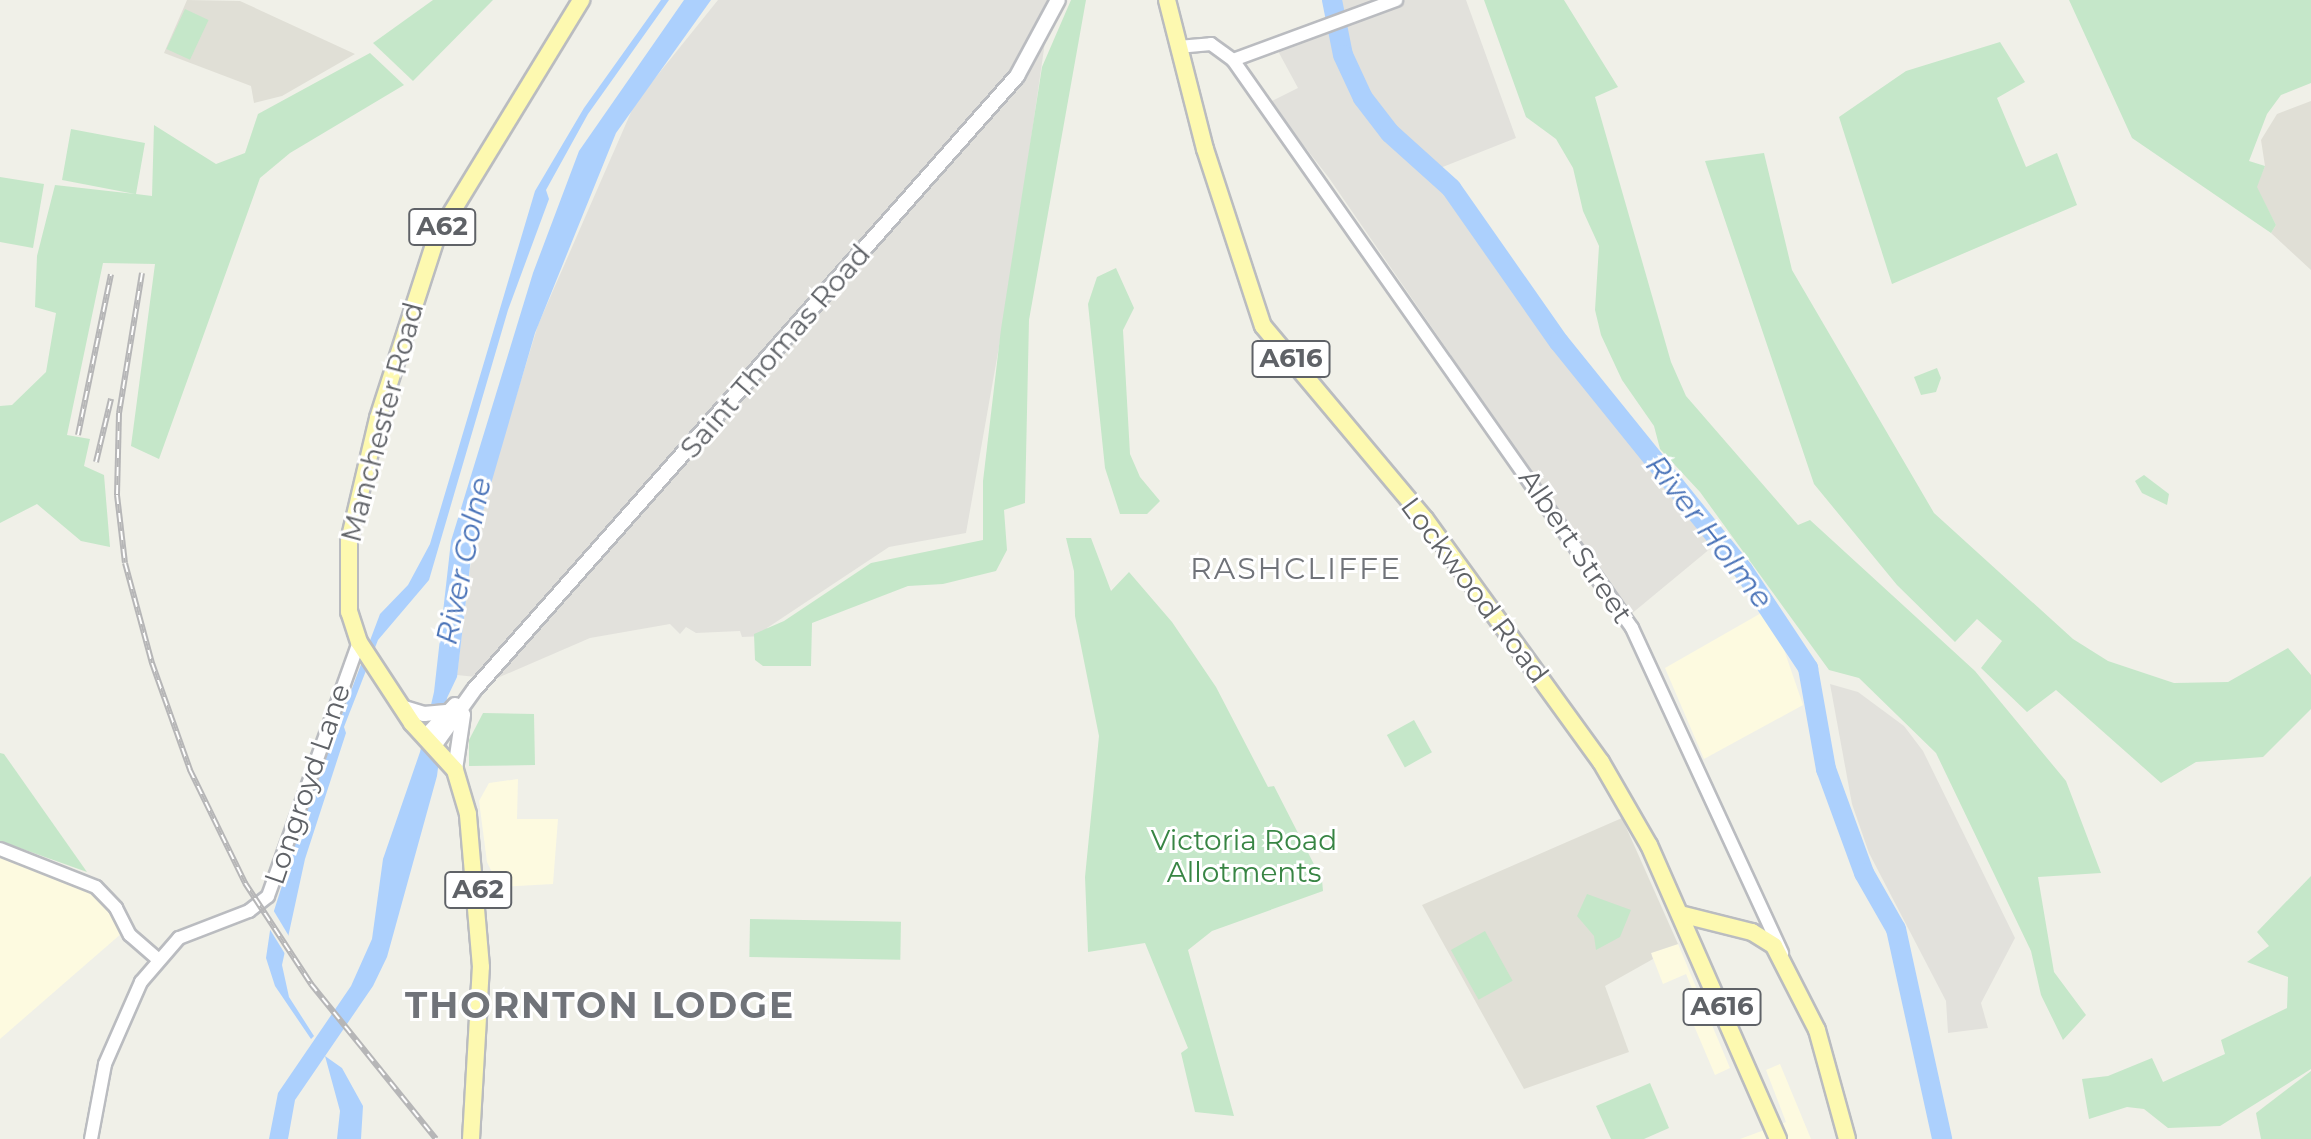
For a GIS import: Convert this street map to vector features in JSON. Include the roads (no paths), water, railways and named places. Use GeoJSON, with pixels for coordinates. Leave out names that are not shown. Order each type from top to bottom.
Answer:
{"type":"FeatureCollection","features":[{"type":"Feature","properties":{"kind":"main road","name":"Manchester Road"},"geometry":{"type":"LineString","coordinates":[[471,1139],[481,967],[471,834],[455,770],[401,707],[360,644],[346,588],[352,520],[425,265],[452,209],[581,0]]}},
{"type":"Feature","properties":{"kind":"main road","name":"Saint Thomas Road"},"geometry":{"type":"LineString","coordinates":[[430,742],[446,731],[471,694],[1017,76],[1058,0]]}},
{"type":"Feature","properties":{"kind":"main road","name":"A616"},"geometry":{"type":"LineString","coordinates":[[1167,0],[1178,47]]}},
{"type":"Feature","properties":{"kind":"main road","name":"Lockwood Road"},"geometry":{"type":"LineString","coordinates":[[1178,47],[1238,260],[1263,326],[1425,519],[1593,750],[1649,845],[1778,1139]]}},
{"type":"Feature","properties":{"kind":"main road","name":"Saint Thomas Road"},"geometry":{"type":"LineString","coordinates":[[430,742],[450,711],[471,694]]}},
{"type":"Feature","properties":{"kind":"main road"},"geometry":{"type":"LineString","coordinates":[[455,770],[471,694]]}},
{"type":"Feature","properties":{"kind":"main road"},"geometry":{"type":"LineString","coordinates":[[401,707],[424,714],[450,711]]}},
{"type":"Feature","properties":{"kind":"main road","name":"A616"},"geometry":{"type":"LineString","coordinates":[[1680,914],[1764,936],[1782,959]]}},
{"type":"Feature","properties":{"kind":"main road","name":"Albert Street"},"geometry":{"type":"LineString","coordinates":[[1782,959],[1817,1030],[1847,1139]]}},
{"type":"Feature","properties":{"kind":"street"},"geometry":{"type":"LineString","coordinates":[[1178,47],[1211,44],[1233,60],[1396,0]]}},
{"type":"Feature","properties":{"kind":"street","name":"Albert Street"},"geometry":{"type":"LineString","coordinates":[[1233,60],[1632,628],[1776,939],[1782,959]]}},
{"type":"Feature","properties":{"kind":"street","name":"Longroyd Lane"},"geometry":{"type":"LineString","coordinates":[[158,959],[197,927],[241,915],[256,907],[273,885],[360,644]]}},
{"type":"Feature","properties":{"kind":"street"},"geometry":{"type":"LineString","coordinates":[[0,849],[96,887],[108,896],[130,935],[158,959],[128,1007],[105,1064],[91,1139]]}},
{"type":"Feature","properties":{"kind":"water"},"geometry":{"type":"Polygon","coordinates":[[[661,0],[669,0],[588,114],[546,190],[549,199],[508,310],[429,580],[378,640],[344,727],[346,733],[305,859],[282,965],[289,997],[314,1036],[311,1039],[275,986],[266,958],[272,917],[305,813],[380,614],[408,585],[430,544],[535,191],[584,108],[661,0]]]}},
{"type":"Feature","properties":{"kind":"water","name":"River Colne"},"geometry":{"type":"Polygon","coordinates":[[[684,0],[711,0],[616,133],[535,333],[472,549],[457,677],[447,698],[437,776],[387,957],[373,986],[295,1100],[288,1139],[269,1139],[278,1093],[351,986],[372,939],[383,859],[420,752],[434,692],[451,541],[533,273],[579,151],[684,0]]]}},
{"type":"Feature","properties":{"kind":"water"},"geometry":{"type":"Polygon","coordinates":[[[325,1056],[342,1068],[363,1106],[361,1139],[337,1139],[340,1111],[325,1056]]]}},
{"type":"Feature","properties":{"kind":"waterway","name":"River Holme"},"geometry":{"type":"LineString","coordinates":[[1332,0],[1343,55],[1363,98],[1390,133],[1451,188],[1559,342],[1743,570],[1808,668],[1826,769],[1864,873],[1896,929],[1942,1139]]}},
{"type":"Feature","properties":{"kind":"railway"},"geometry":{"type":"LineString","coordinates":[[142,273],[119,413],[117,495],[125,563],[152,663],[190,770],[245,883],[311,984],[436,1139]]}},
{"type":"Feature","properties":{"kind":"railway"},"geometry":{"type":"LineString","coordinates":[[78,435],[111,274]]}},
{"type":"Feature","properties":{"kind":"railway"},"geometry":{"type":"LineString","coordinates":[[96,462],[111,399]]}},
{"type":"Feature","properties":{"kind":"district","name":"RASHCLIFFE"},"geometry":{"type":"Point","coordinates":[1296,569]}},
{"type":"Feature","properties":{"kind":"district","name":"THORNTON LODGE"},"geometry":{"type":"Point","coordinates":[600,1006]}},
{"type":"Feature","properties":{"kind":"park label","name":"Victoria Road Allotments"},"geometry":{"type":"Point","coordinates":[1244,856]}}]}
